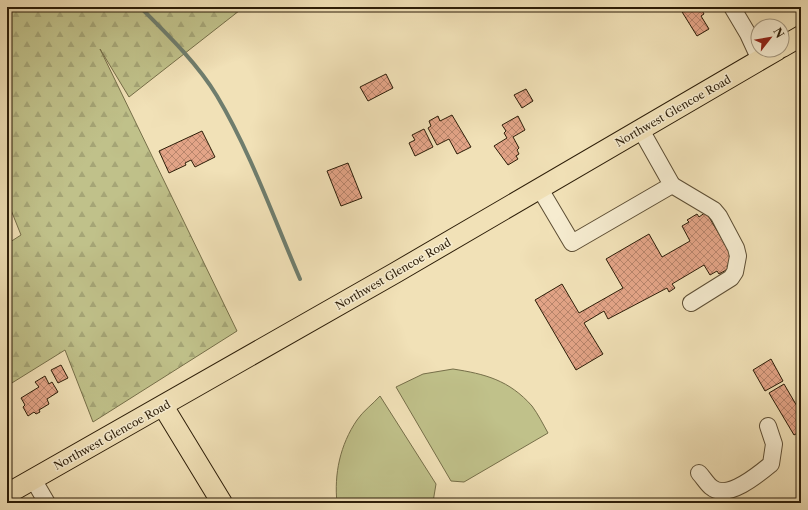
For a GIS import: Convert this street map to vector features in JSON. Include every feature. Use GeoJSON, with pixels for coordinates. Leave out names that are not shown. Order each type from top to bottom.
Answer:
{"type":"FeatureCollection","features":[{"type":"Feature","properties":{"kind":"main road"},"geometry":{"type":"LineString","coordinates":[[790,42],[801,36]]}},
{"type":"Feature","properties":{"kind":"main road","name":"Northwest Glencoe Road"},"geometry":{"type":"LineString","coordinates":[[7,494],[164,406],[763,58]]}},
{"type":"Feature","properties":{"kind":"main road"},"geometry":{"type":"LineString","coordinates":[[164,406],[222,503]]}},
{"type":"Feature","properties":{"kind":"lane"},"geometry":{"type":"LineString","coordinates":[[732,7],[760,60]]}},
{"type":"Feature","properties":{"kind":"lane"},"geometry":{"type":"LineString","coordinates":[[640,130],[672,185],[714,210],[723,223],[736,248],[738,256],[735,272],[731,278],[691,303]]}},
{"type":"Feature","properties":{"kind":"lane"},"geometry":{"type":"LineString","coordinates":[[540,189],[572,243],[672,185]]}},
{"type":"Feature","properties":{"kind":"lane"},"geometry":{"type":"LineString","coordinates":[[699,473],[712,488],[725,492],[751,481],[771,464],[774,444],[768,426]]}},
{"type":"Feature","properties":{"kind":"lane"},"geometry":{"type":"LineString","coordinates":[[33,479],[47,503]]}},
{"type":"Feature","properties":{"kind":"green space"},"geometry":{"type":"Polygon","coordinates":[[[7,7],[244,7],[129,97],[100,49],[237,331],[93,422],[65,350],[7,386],[7,244],[21,235],[7,200],[7,7]]]}},
{"type":"Feature","properties":{"kind":"green space"},"geometry":{"type":"Polygon","coordinates":[[[453,369],[486,376],[505,384],[514,390],[532,406],[548,433],[464,482],[451,481],[396,387],[423,374],[453,369]]]}},
{"type":"Feature","properties":{"kind":"green space"},"geometry":{"type":"Polygon","coordinates":[[[380,396],[436,484],[433,502],[431,503],[337,503],[336,481],[342,450],[346,439],[359,417],[380,396]]]}},
{"type":"Feature","properties":{"kind":"building"},"geometry":{"type":"Polygon","coordinates":[[[679,7],[700,7],[704,14],[701,16],[709,29],[697,36],[679,7]]]}},
{"type":"Feature","properties":{"kind":"building"},"geometry":{"type":"Polygon","coordinates":[[[386,74],[393,88],[368,101],[360,87],[386,74]]]}},
{"type":"Feature","properties":{"kind":"building"},"geometry":{"type":"Polygon","coordinates":[[[526,89],[533,101],[522,108],[514,95],[526,89]]]}},
{"type":"Feature","properties":{"kind":"building"},"geometry":{"type":"Polygon","coordinates":[[[452,115],[471,147],[457,154],[449,139],[437,145],[428,128],[431,126],[429,121],[438,116],[440,121],[452,115]]]}},
{"type":"Feature","properties":{"kind":"building"},"geometry":{"type":"Polygon","coordinates":[[[518,116],[525,130],[513,137],[519,148],[517,150],[519,154],[516,156],[518,159],[508,165],[494,146],[507,138],[504,133],[506,131],[502,125],[518,116]]]}},
{"type":"Feature","properties":{"kind":"building"},"geometry":{"type":"Polygon","coordinates":[[[424,129],[433,147],[415,156],[409,143],[415,140],[412,135],[424,129]]]}},
{"type":"Feature","properties":{"kind":"building"},"geometry":{"type":"Polygon","coordinates":[[[202,131],[215,157],[195,167],[191,160],[185,163],[186,165],[169,173],[159,151],[202,131]]]}},
{"type":"Feature","properties":{"kind":"building"},"geometry":{"type":"Polygon","coordinates":[[[348,163],[362,198],[341,206],[327,171],[348,163]]]}},
{"type":"Feature","properties":{"kind":"building"},"geometry":{"type":"Polygon","coordinates":[[[706,212],[735,261],[727,266],[728,269],[719,274],[717,271],[710,275],[704,265],[672,284],[675,288],[669,292],[667,288],[608,319],[604,311],[584,323],[603,354],[576,370],[535,300],[562,284],[579,313],[623,288],[606,259],[649,234],[662,257],[690,241],[682,226],[689,222],[687,220],[697,214],[699,217],[706,212]]]}},
{"type":"Feature","properties":{"kind":"building"},"geometry":{"type":"Polygon","coordinates":[[[771,359],[783,381],[765,391],[753,370],[771,359]]]}},
{"type":"Feature","properties":{"kind":"building"},"geometry":{"type":"Polygon","coordinates":[[[61,365],[68,378],[58,383],[51,370],[61,365]]]}},
{"type":"Feature","properties":{"kind":"building"},"geometry":{"type":"Polygon","coordinates":[[[45,376],[49,384],[52,382],[58,392],[47,399],[49,404],[39,410],[40,412],[36,414],[34,412],[28,416],[23,407],[25,405],[21,398],[39,387],[35,382],[45,376]]]}},
{"type":"Feature","properties":{"kind":"building"},"geometry":{"type":"Polygon","coordinates":[[[784,384],[801,413],[801,431],[794,435],[769,393],[784,384]]]}},
{"type":"Feature","properties":{"kind":"waterway"},"geometry":{"type":"LineString","coordinates":[[140,7],[191,60],[217,96],[241,140],[262,186],[300,279]]}}]}
